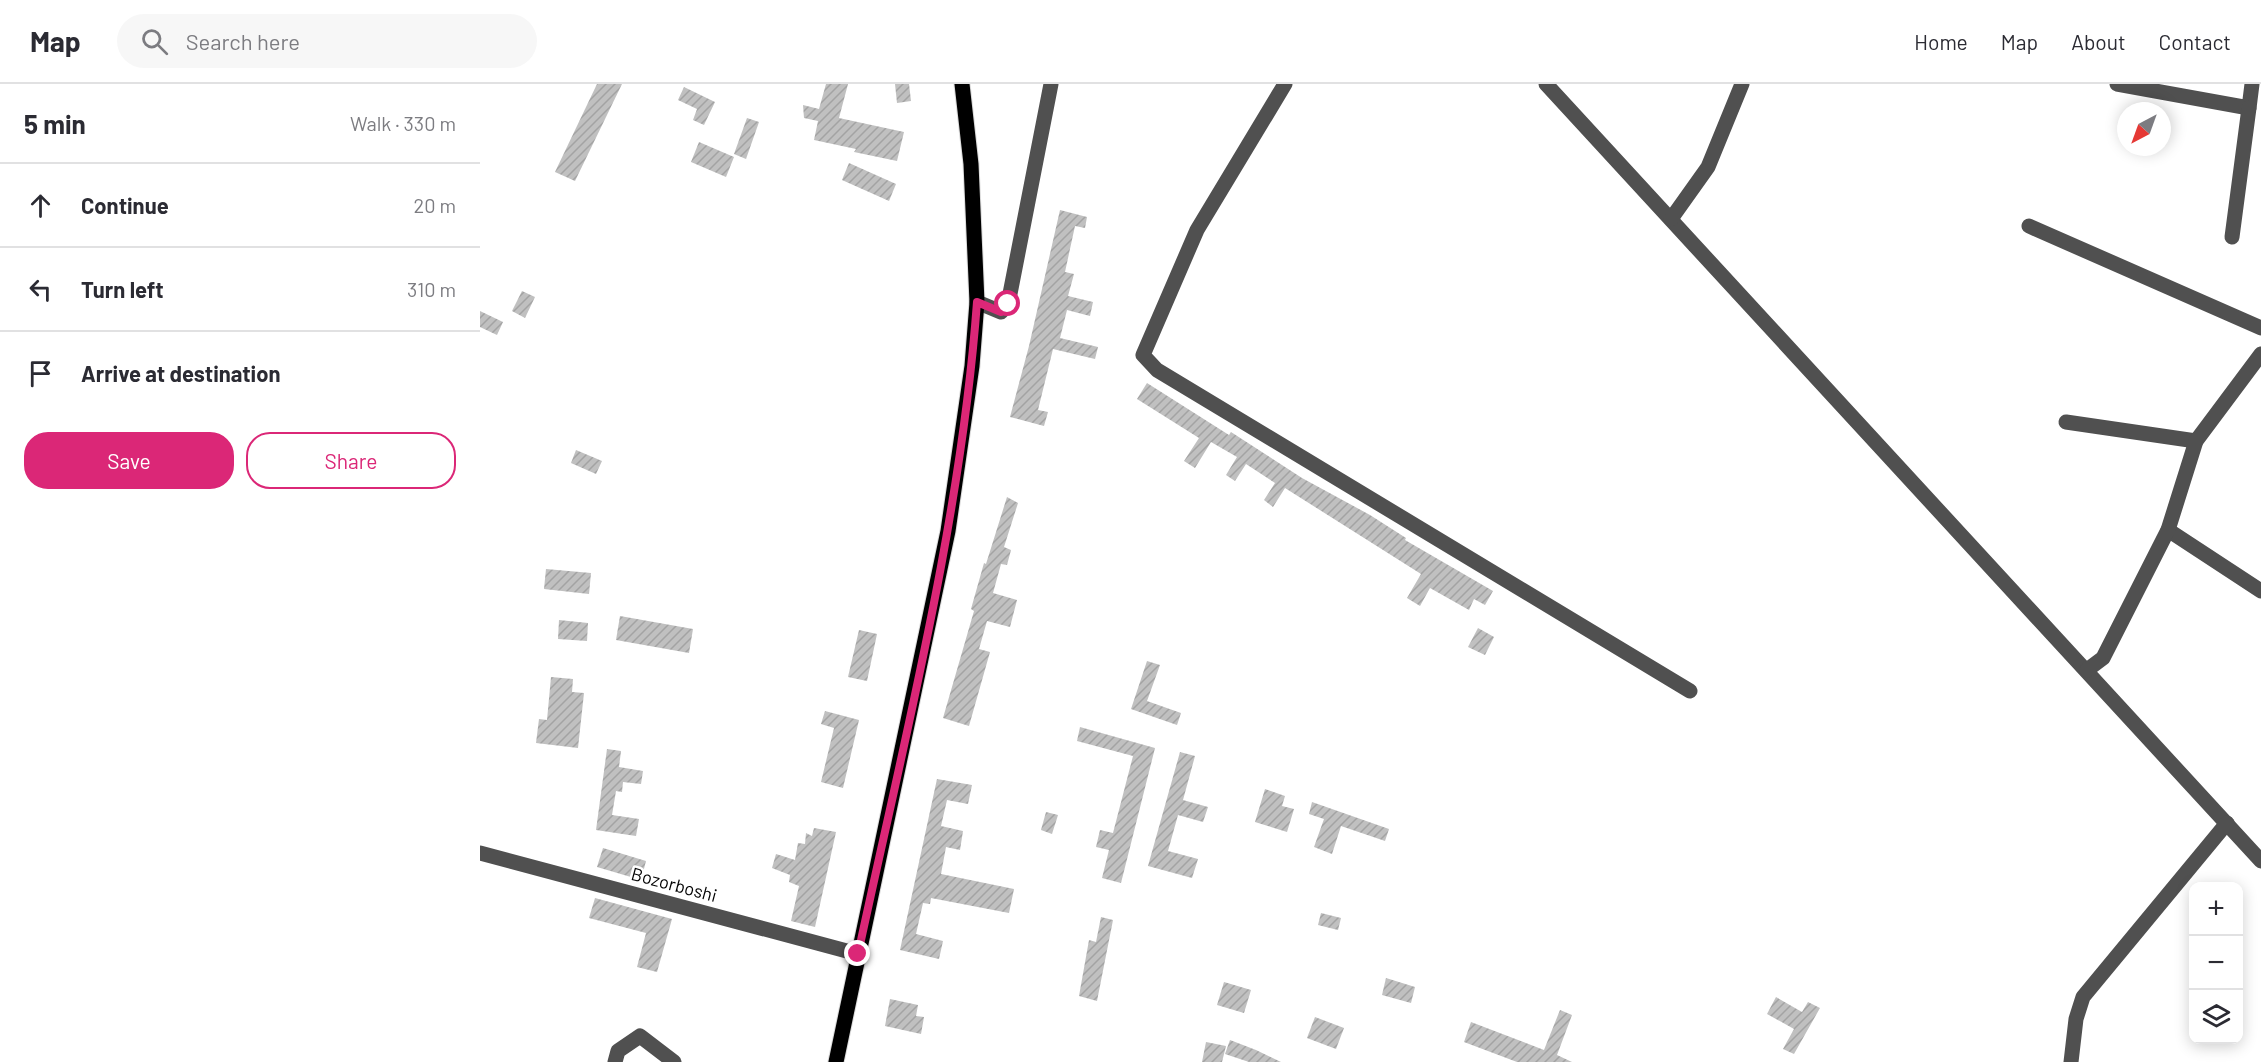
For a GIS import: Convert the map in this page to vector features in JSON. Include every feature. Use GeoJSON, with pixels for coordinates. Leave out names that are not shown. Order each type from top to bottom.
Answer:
{"type":"FeatureCollection","features":[{"type":"Feature","properties":{"kind":"main road"},"geometry":{"type":"LineString","coordinates":[[836,1062],[948,531],[972,366],[977,302],[971,164],[962,84]]}},
{"type":"Feature","properties":{"kind":"street"},"geometry":{"type":"LineString","coordinates":[[977,302],[1001,312],[1008,304],[1051,84]]}},
{"type":"Feature","properties":{"kind":"street"},"geometry":{"type":"LineString","coordinates":[[1285,84],[1197,230],[1143,355],[1168,376],[1690,691]]}},
{"type":"Feature","properties":{"kind":"street"},"geometry":{"type":"LineString","coordinates":[[1546,84],[2261,861]]}},
{"type":"Feature","properties":{"kind":"street"},"geometry":{"type":"LineString","coordinates":[[1671,219],[1708,167],[1742,84]]}},
{"type":"Feature","properties":{"kind":"street"},"geometry":{"type":"LineString","coordinates":[[2117,84],[2249,108]]}},
{"type":"Feature","properties":{"kind":"street"},"geometry":{"type":"LineString","coordinates":[[2232,237],[2252,84]]}},
{"type":"Feature","properties":{"kind":"street"},"geometry":{"type":"LineString","coordinates":[[2029,226],[2261,328]]}},
{"type":"Feature","properties":{"kind":"street"},"geometry":{"type":"LineString","coordinates":[[2087,670],[2103,658],[2168,530],[2196,441],[2261,354]]}},
{"type":"Feature","properties":{"kind":"street"},"geometry":{"type":"LineString","coordinates":[[2066,422],[2196,441]]}},
{"type":"Feature","properties":{"kind":"street"},"geometry":{"type":"LineString","coordinates":[[2168,530],[2261,591]]}},
{"type":"Feature","properties":{"kind":"street"},"geometry":{"type":"LineString","coordinates":[[2071,1062],[2076,1018],[2084,997],[2227,823]]}},
{"type":"Feature","properties":{"kind":"street","name":"Bozorboshi"},"geometry":{"type":"LineString","coordinates":[[480,853],[858,954]]}},
{"type":"Feature","properties":{"kind":"street"},"geometry":{"type":"LineString","coordinates":[[615,1062],[618,1051],[640,1036],[674,1062]]}},
{"type":"Feature","properties":{"kind":"building"},"geometry":{"type":"Polygon","coordinates":[[[597,84],[622,84],[575,181],[555,172],[597,84]]]}},
{"type":"Feature","properties":{"kind":"building"},"geometry":{"type":"Polygon","coordinates":[[[826,84],[848,84],[839,118],[904,132],[897,161],[854,152],[856,149],[814,140],[818,121],[804,118],[803,105],[819,109],[826,84]]]}},
{"type":"Feature","properties":{"kind":"building"},"geometry":{"type":"Polygon","coordinates":[[[895,84],[909,84],[911,101],[897,103],[895,84]]]}},
{"type":"Feature","properties":{"kind":"building"},"geometry":{"type":"Polygon","coordinates":[[[684,87],[715,102],[704,125],[693,120],[697,109],[678,100],[684,87]]]}},
{"type":"Feature","properties":{"kind":"building"},"geometry":{"type":"Polygon","coordinates":[[[747,118],[759,122],[746,159],[734,154],[747,118]]]}},
{"type":"Feature","properties":{"kind":"building"},"geometry":{"type":"Polygon","coordinates":[[[699,142],[734,157],[726,177],[691,162],[699,142]]]}},
{"type":"Feature","properties":{"kind":"building"},"geometry":{"type":"Polygon","coordinates":[[[849,163],[896,184],[889,201],[842,180],[849,163]]]}},
{"type":"Feature","properties":{"kind":"building"},"geometry":{"type":"Polygon","coordinates":[[[1060,210],[1087,217],[1085,228],[1075,226],[1065,272],[1074,274],[1068,296],[1093,302],[1090,316],[1067,310],[1060,338],[1098,347],[1095,359],[1053,349],[1038,410],[1048,412],[1044,426],[1010,417],[1060,210]]]}},
{"type":"Feature","properties":{"kind":"building"},"geometry":{"type":"Polygon","coordinates":[[[522,291],[535,297],[525,318],[512,311],[522,291]]]}},
{"type":"Feature","properties":{"kind":"building"},"geometry":{"type":"Polygon","coordinates":[[[480,311],[503,322],[497,335],[480,327],[480,311]]]}},
{"type":"Feature","properties":{"kind":"building"},"geometry":{"type":"Polygon","coordinates":[[[1147,383],[1229,435],[1231,432],[1302,478],[1370,515],[1406,538],[1405,540],[1493,591],[1485,605],[1474,599],[1469,610],[1430,588],[1420,606],[1407,598],[1421,574],[1285,488],[1273,507],[1264,500],[1275,483],[1246,464],[1235,481],[1226,475],[1237,457],[1211,442],[1195,468],[1184,461],[1199,438],[1137,399],[1147,383]]]}},
{"type":"Feature","properties":{"kind":"building"},"geometry":{"type":"Polygon","coordinates":[[[576,450],[602,461],[596,474],[571,463],[576,450]]]}},
{"type":"Feature","properties":{"kind":"building"},"geometry":{"type":"Polygon","coordinates":[[[1007,497],[1018,503],[1004,547],[1011,550],[1007,565],[1001,564],[993,593],[1017,600],[1010,627],[987,621],[979,649],[990,652],[969,726],[943,718],[974,611],[971,609],[984,563],[986,564],[1007,497]]]}},
{"type":"Feature","properties":{"kind":"building"},"geometry":{"type":"Polygon","coordinates":[[[546,569],[591,573],[589,594],[544,589],[546,569]]]}},
{"type":"Feature","properties":{"kind":"building"},"geometry":{"type":"Polygon","coordinates":[[[620,616],[693,629],[689,653],[616,640],[620,616]]]}},
{"type":"Feature","properties":{"kind":"building"},"geometry":{"type":"Polygon","coordinates":[[[559,620],[588,623],[587,641],[558,639],[559,620]]]}},
{"type":"Feature","properties":{"kind":"building"},"geometry":{"type":"Polygon","coordinates":[[[1478,628],[1494,637],[1485,655],[1468,647],[1478,628]]]}},
{"type":"Feature","properties":{"kind":"building"},"geometry":{"type":"Polygon","coordinates":[[[859,630],[877,634],[867,681],[848,677],[859,630]]]}},
{"type":"Feature","properties":{"kind":"building"},"geometry":{"type":"Polygon","coordinates":[[[1147,661],[1160,665],[1147,701],[1181,713],[1177,725],[1131,709],[1147,661]]]}},
{"type":"Feature","properties":{"kind":"building"},"geometry":{"type":"Polygon","coordinates":[[[551,677],[573,679],[572,692],[584,693],[578,748],[536,743],[539,719],[547,720],[551,677]]]}},
{"type":"Feature","properties":{"kind":"building"},"geometry":{"type":"Polygon","coordinates":[[[825,711],[859,720],[843,788],[821,782],[834,728],[821,724],[825,711]]]}},
{"type":"Feature","properties":{"kind":"building"},"geometry":{"type":"Polygon","coordinates":[[[1080,727],[1155,748],[1121,883],[1102,878],[1109,850],[1096,847],[1100,830],[1113,833],[1133,756],[1077,741],[1080,727]]]}},
{"type":"Feature","properties":{"kind":"building"},"geometry":{"type":"Polygon","coordinates":[[[607,749],[621,751],[619,767],[643,771],[641,784],[623,782],[622,792],[616,791],[612,815],[639,819],[636,836],[596,830],[607,749]]]}},
{"type":"Feature","properties":{"kind":"building"},"geometry":{"type":"Polygon","coordinates":[[[1180,752],[1195,756],[1183,800],[1208,807],[1203,822],[1178,815],[1168,851],[1198,859],[1192,878],[1148,866],[1180,752]]]}},
{"type":"Feature","properties":{"kind":"building"},"geometry":{"type":"Polygon","coordinates":[[[937,779],[972,785],[968,804],[947,800],[941,826],[963,831],[960,850],[946,847],[941,874],[1014,889],[1009,913],[931,898],[930,904],[923,903],[916,934],[943,941],[939,959],[900,950],[937,779]]]}},
{"type":"Feature","properties":{"kind":"building"},"geometry":{"type":"Polygon","coordinates":[[[1265,789],[1285,796],[1282,806],[1294,809],[1287,832],[1255,822],[1265,789]]]}},
{"type":"Feature","properties":{"kind":"building"},"geometry":{"type":"Polygon","coordinates":[[[1312,802],[1389,829],[1385,841],[1341,826],[1332,854],[1314,847],[1324,819],[1309,814],[1312,802]]]}},
{"type":"Feature","properties":{"kind":"building"},"geometry":{"type":"Polygon","coordinates":[[[1046,812],[1058,815],[1052,834],[1041,830],[1046,812]]]}},
{"type":"Feature","properties":{"kind":"building"},"geometry":{"type":"Polygon","coordinates":[[[814,828],[836,832],[815,927],[791,921],[799,886],[789,882],[790,875],[772,868],[776,854],[795,860],[798,843],[805,844],[806,833],[812,836],[814,828]]]}},
{"type":"Feature","properties":{"kind":"building"},"geometry":{"type":"Polygon","coordinates":[[[603,848],[646,861],[641,880],[597,867],[603,848]]]}},
{"type":"Feature","properties":{"kind":"building"},"geometry":{"type":"Polygon","coordinates":[[[595,898],[672,919],[657,972],[637,967],[646,933],[589,918],[595,898]]]}},
{"type":"Feature","properties":{"kind":"building"},"geometry":{"type":"Polygon","coordinates":[[[1321,913],[1341,918],[1338,930],[1318,925],[1321,913]]]}},
{"type":"Feature","properties":{"kind":"building"},"geometry":{"type":"Polygon","coordinates":[[[1101,917],[1113,920],[1097,1001],[1079,996],[1089,940],[1096,942],[1101,917]]]}},
{"type":"Feature","properties":{"kind":"building"},"geometry":{"type":"Polygon","coordinates":[[[1386,978],[1415,987],[1411,1003],[1382,995],[1386,978]]]}},
{"type":"Feature","properties":{"kind":"building"},"geometry":{"type":"Polygon","coordinates":[[[1224,982],[1251,990],[1244,1013],[1217,1005],[1224,982]]]}},
{"type":"Feature","properties":{"kind":"building"},"geometry":{"type":"Polygon","coordinates":[[[1776,997],[1802,1012],[1808,1002],[1820,1008],[1794,1054],[1783,1049],[1794,1029],[1767,1014],[1776,997]]]}},
{"type":"Feature","properties":{"kind":"building"},"geometry":{"type":"Polygon","coordinates":[[[890,999],[918,1005],[916,1016],[924,1017],[921,1034],[885,1026],[890,999]]]}},
{"type":"Feature","properties":{"kind":"building"},"geometry":{"type":"Polygon","coordinates":[[[1560,1010],[1572,1015],[1557,1055],[1572,1062],[1517,1062],[1464,1042],[1471,1022],[1544,1050],[1560,1010]]]}},
{"type":"Feature","properties":{"kind":"building"},"geometry":{"type":"Polygon","coordinates":[[[1315,1017],[1344,1028],[1336,1049],[1307,1038],[1315,1017]]]}},
{"type":"Feature","properties":{"kind":"building"},"geometry":{"type":"Polygon","coordinates":[[[1230,1040],[1281,1062],[1249,1062],[1225,1054],[1230,1040]]]}},
{"type":"Feature","properties":{"kind":"building"},"geometry":{"type":"Polygon","coordinates":[[[1206,1042],[1226,1046],[1222,1062],[1202,1062],[1206,1042]]]}},
{"type":"Feature","properties":{"kind":"route"},"geometry":{"type":"LineString","coordinates":[[858,954],[948,531],[972,366],[977,302],[1001,312],[1008,304]]}}]}
